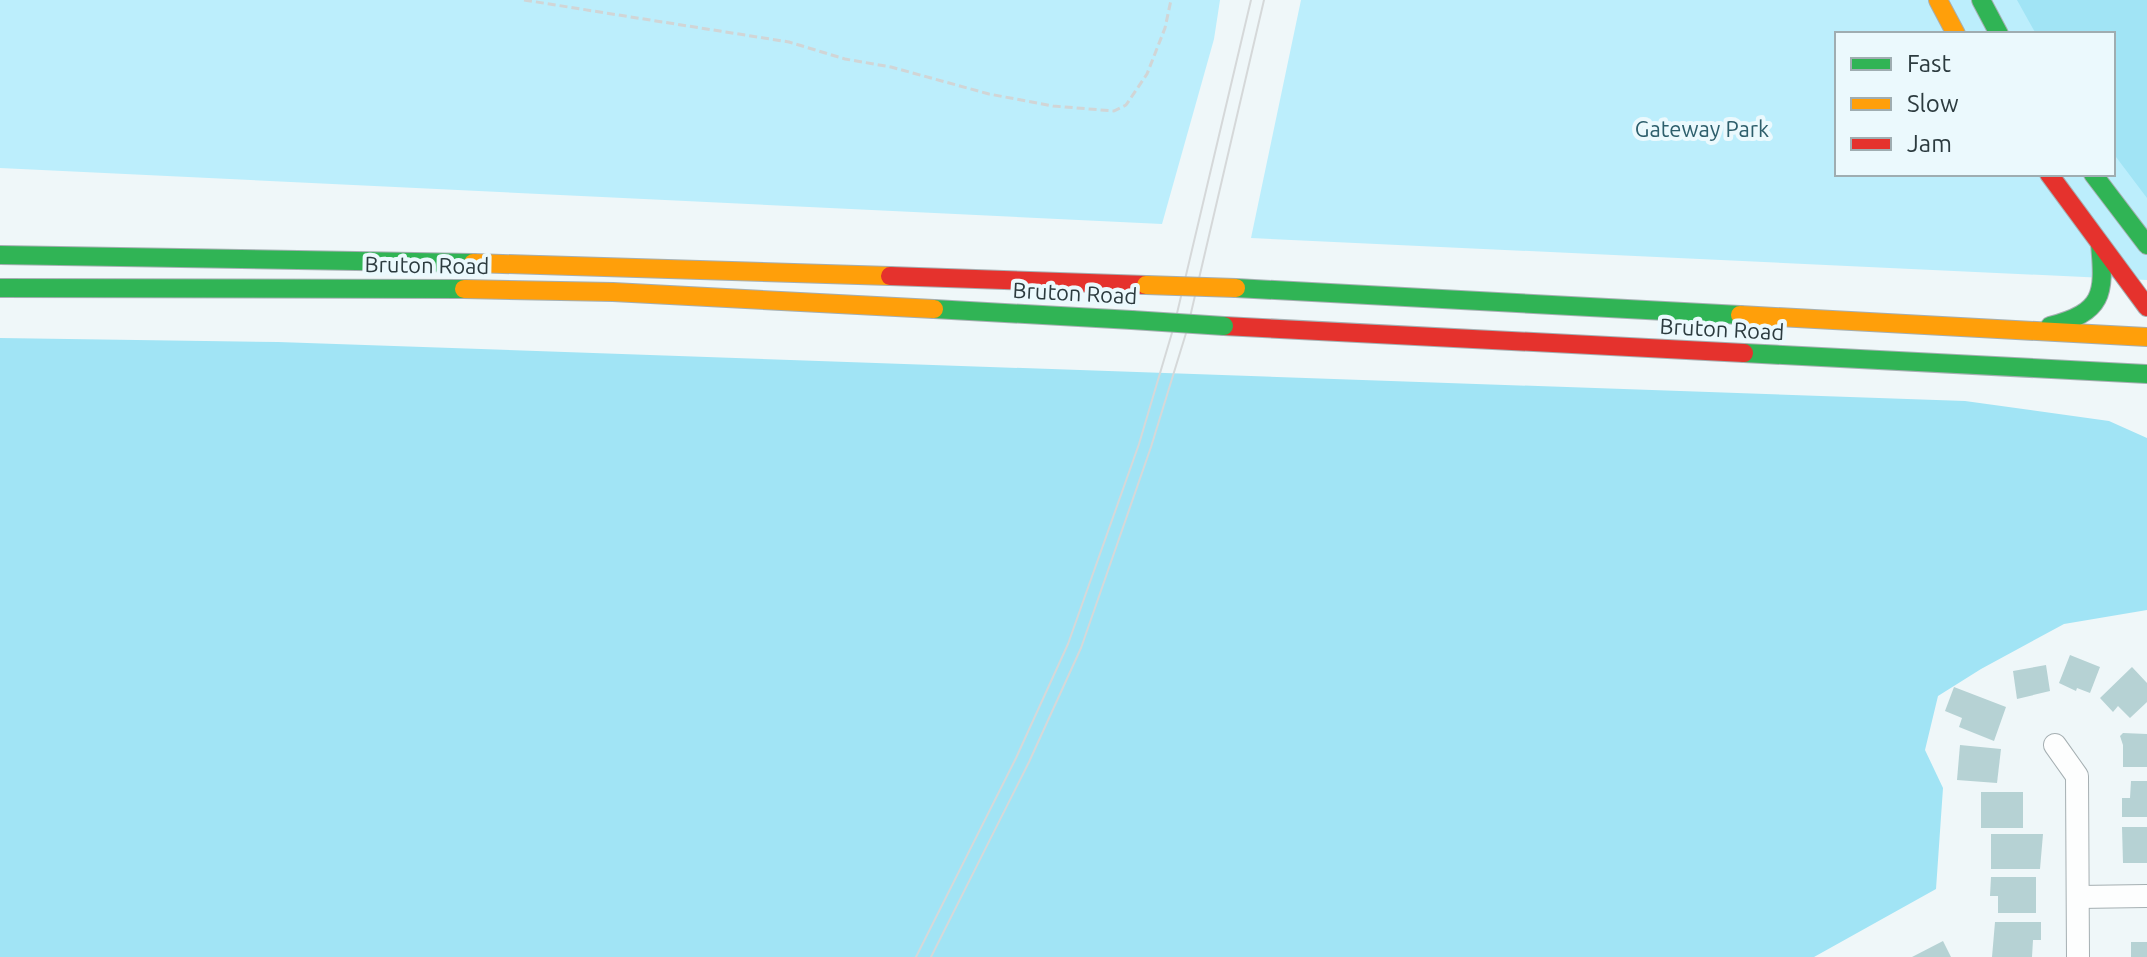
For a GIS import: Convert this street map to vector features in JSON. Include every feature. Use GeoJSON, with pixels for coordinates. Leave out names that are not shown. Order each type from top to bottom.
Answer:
{"type":"FeatureCollection","features":[{"type":"Feature","properties":{"kind":"main road"},"geometry":{"type":"LineString","coordinates":[[1938,0],[1955,32]]}},
{"type":"Feature","properties":{"kind":"main road"},"geometry":{"type":"LineString","coordinates":[[1981,0],[1998,32]]}},
{"type":"Feature","properties":{"kind":"main road"},"geometry":{"type":"LineString","coordinates":[[2050,176],[2147,307]]}},
{"type":"Feature","properties":{"kind":"main road"},"geometry":{"type":"LineString","coordinates":[[2095,176],[2147,245]]}},
{"type":"Feature","properties":{"kind":"main road"},"geometry":{"type":"LineString","coordinates":[[2028,330],[2078,320],[2097,302],[2102,287],[2100,244]]}},
{"type":"Feature","properties":{"kind":"main road","name":"Bruton Road"},"geometry":{"type":"LineString","coordinates":[[0,255],[615,266],[1236,288],[2147,337]]}},
{"type":"Feature","properties":{"kind":"main road"},"geometry":{"type":"LineString","coordinates":[[346,261],[347,287]]}},
{"type":"Feature","properties":{"kind":"main road","name":"Bruton Road"},"geometry":{"type":"LineString","coordinates":[[0,288],[347,287],[613,292],[2147,374]]}},
{"type":"Feature","properties":{"kind":"street"},"geometry":{"type":"LineString","coordinates":[[2055,745],[2077,776],[2078,957]]}},
{"type":"Feature","properties":{"kind":"street"},"geometry":{"type":"LineString","coordinates":[[2079,897],[2147,896]]}},
{"type":"Feature","properties":{"kind":"path"},"geometry":{"type":"LineString","coordinates":[[524,0],[789,42],[989,94],[1053,106],[1114,111],[1126,105],[1147,74],[1165,28],[1171,0]]}},
{"type":"Feature","properties":{"kind":"green space"},"geometry":{"type":"Polygon","coordinates":[[[0,0],[1220,0],[1214,39],[1162,224],[0,168],[0,0]]]}},
{"type":"Feature","properties":{"kind":"green space","name":"Gateway Park"},"geometry":{"type":"Polygon","coordinates":[[[1301,0],[2147,0],[2147,280],[1251,238],[1301,0]]]}},
{"type":"Feature","properties":{"kind":"shaded area"},"geometry":{"type":"Polygon","coordinates":[[[2017,0],[2147,0],[2147,198],[2115,156],[2115,32],[2035,32],[2017,0]]]}},
{"type":"Feature","properties":{"kind":"shaded area"},"geometry":{"type":"Polygon","coordinates":[[[0,338],[278,342],[1965,401],[2109,421],[2147,438],[2147,610],[2064,624],[1938,696],[1925,750],[1943,788],[1936,889],[1814,957],[0,957],[0,338]]]}},
{"type":"Feature","properties":{"kind":"building"},"geometry":{"type":"Polygon","coordinates":[[[2070,655],[2100,667],[2090,693],[2059,683],[2070,655]]]}},
{"type":"Feature","properties":{"kind":"building"},"geometry":{"type":"Polygon","coordinates":[[[2046,665],[2050,691],[2017,699],[2013,671],[2046,665]]]}},
{"type":"Feature","properties":{"kind":"building"},"geometry":{"type":"Polygon","coordinates":[[[2132,667],[2147,683],[2147,702],[2130,718],[2118,706],[2113,712],[2100,698],[2132,667]]]}},
{"type":"Feature","properties":{"kind":"building"},"geometry":{"type":"Polygon","coordinates":[[[1954,687],[2006,707],[1994,741],[1959,727],[1962,718],[1945,711],[1954,687]]]}},
{"type":"Feature","properties":{"kind":"building"},"geometry":{"type":"Polygon","coordinates":[[[2123,733],[2147,734],[2147,767],[2123,767],[2120,736],[2123,733]]]}},
{"type":"Feature","properties":{"kind":"building"},"geometry":{"type":"Polygon","coordinates":[[[1960,745],[2001,749],[1997,783],[1957,780],[1960,745]]]}},
{"type":"Feature","properties":{"kind":"building"},"geometry":{"type":"Polygon","coordinates":[[[2131,781],[2147,781],[2147,817],[2122,817],[2122,798],[2130,798],[2131,781]]]}},
{"type":"Feature","properties":{"kind":"building"},"geometry":{"type":"Polygon","coordinates":[[[1981,792],[2023,792],[2023,828],[1981,828],[1981,792]]]}},
{"type":"Feature","properties":{"kind":"building"},"geometry":{"type":"Polygon","coordinates":[[[2122,827],[2147,827],[2147,863],[2123,863],[2122,827]]]}},
{"type":"Feature","properties":{"kind":"building"},"geometry":{"type":"Polygon","coordinates":[[[1991,834],[2043,834],[2040,869],[1991,869],[1991,834]]]}},
{"type":"Feature","properties":{"kind":"building"},"geometry":{"type":"Polygon","coordinates":[[[1991,877],[2036,877],[2036,913],[1998,913],[1998,896],[1990,896],[1991,877]]]}},
{"type":"Feature","properties":{"kind":"building"},"geometry":{"type":"Polygon","coordinates":[[[1995,922],[2041,922],[2041,940],[2033,940],[2032,957],[1992,957],[1995,922]]]}},
{"type":"Feature","properties":{"kind":"building"},"geometry":{"type":"Polygon","coordinates":[[[1943,941],[1951,957],[1912,957],[1943,941]]]}},
{"type":"Feature","properties":{"kind":"building"},"geometry":{"type":"Polygon","coordinates":[[[2131,942],[2147,942],[2147,957],[2131,957],[2131,942]]]}},
{"type":"Feature","properties":{"kind":"tram line"},"geometry":{"type":"LineString","coordinates":[[916,957],[1016,758],[1068,644],[1139,444],[1174,326],[1251,0]]}},
{"type":"Feature","properties":{"kind":"tram line"},"geometry":{"type":"LineString","coordinates":[[931,957],[1029,762],[1081,648],[1151,447],[1187,330],[1264,0]]}},
{"type":"Feature","properties":{"kind":"traffic: fast"},"geometry":{"type":"LineString","coordinates":[[1981,0],[1998,32]]}},
{"type":"Feature","properties":{"kind":"traffic: fast"},"geometry":{"type":"LineString","coordinates":[[2095,176],[2147,245]]}},
{"type":"Feature","properties":{"kind":"traffic: fast"},"geometry":{"type":"LineString","coordinates":[[2050,326],[2081,314],[2097,299],[2102,276],[2100,244]]}},
{"type":"Feature","properties":{"kind":"traffic: fast"},"geometry":{"type":"LineString","coordinates":[[0,255],[473,263]]}},
{"type":"Feature","properties":{"kind":"traffic: fast"},"geometry":{"type":"LineString","coordinates":[[0,288],[464,289]]}},
{"type":"Feature","properties":{"kind":"traffic: fast"},"geometry":{"type":"LineString","coordinates":[[1236,288],[1740,315]]}},
{"type":"Feature","properties":{"kind":"traffic: fast"},"geometry":{"type":"LineString","coordinates":[[934,309],[1132,320]]}},
{"type":"Feature","properties":{"kind":"traffic: fast"},"geometry":{"type":"LineString","coordinates":[[1132,320],[1224,326]]}},
{"type":"Feature","properties":{"kind":"traffic: fast"},"geometry":{"type":"LineString","coordinates":[[1744,353],[2147,374]]}},
{"type":"Feature","properties":{"kind":"traffic: slow"},"geometry":{"type":"LineString","coordinates":[[1938,0],[1955,32]]}},
{"type":"Feature","properties":{"kind":"traffic: slow"},"geometry":{"type":"LineString","coordinates":[[473,263],[890,276]]}},
{"type":"Feature","properties":{"kind":"traffic: slow"},"geometry":{"type":"LineString","coordinates":[[1146,285],[1236,288]]}},
{"type":"Feature","properties":{"kind":"traffic: slow"},"geometry":{"type":"LineString","coordinates":[[464,289],[613,292],[934,309]]}},
{"type":"Feature","properties":{"kind":"traffic: slow"},"geometry":{"type":"LineString","coordinates":[[1740,315],[2147,337]]}},
{"type":"Feature","properties":{"kind":"traffic: jam"},"geometry":{"type":"LineString","coordinates":[[2050,176],[2147,307]]}},
{"type":"Feature","properties":{"kind":"traffic: jam"},"geometry":{"type":"LineString","coordinates":[[890,276],[1146,285]]}},
{"type":"Feature","properties":{"kind":"traffic: jam"},"geometry":{"type":"LineString","coordinates":[[1224,326],[1744,353]]}}]}
